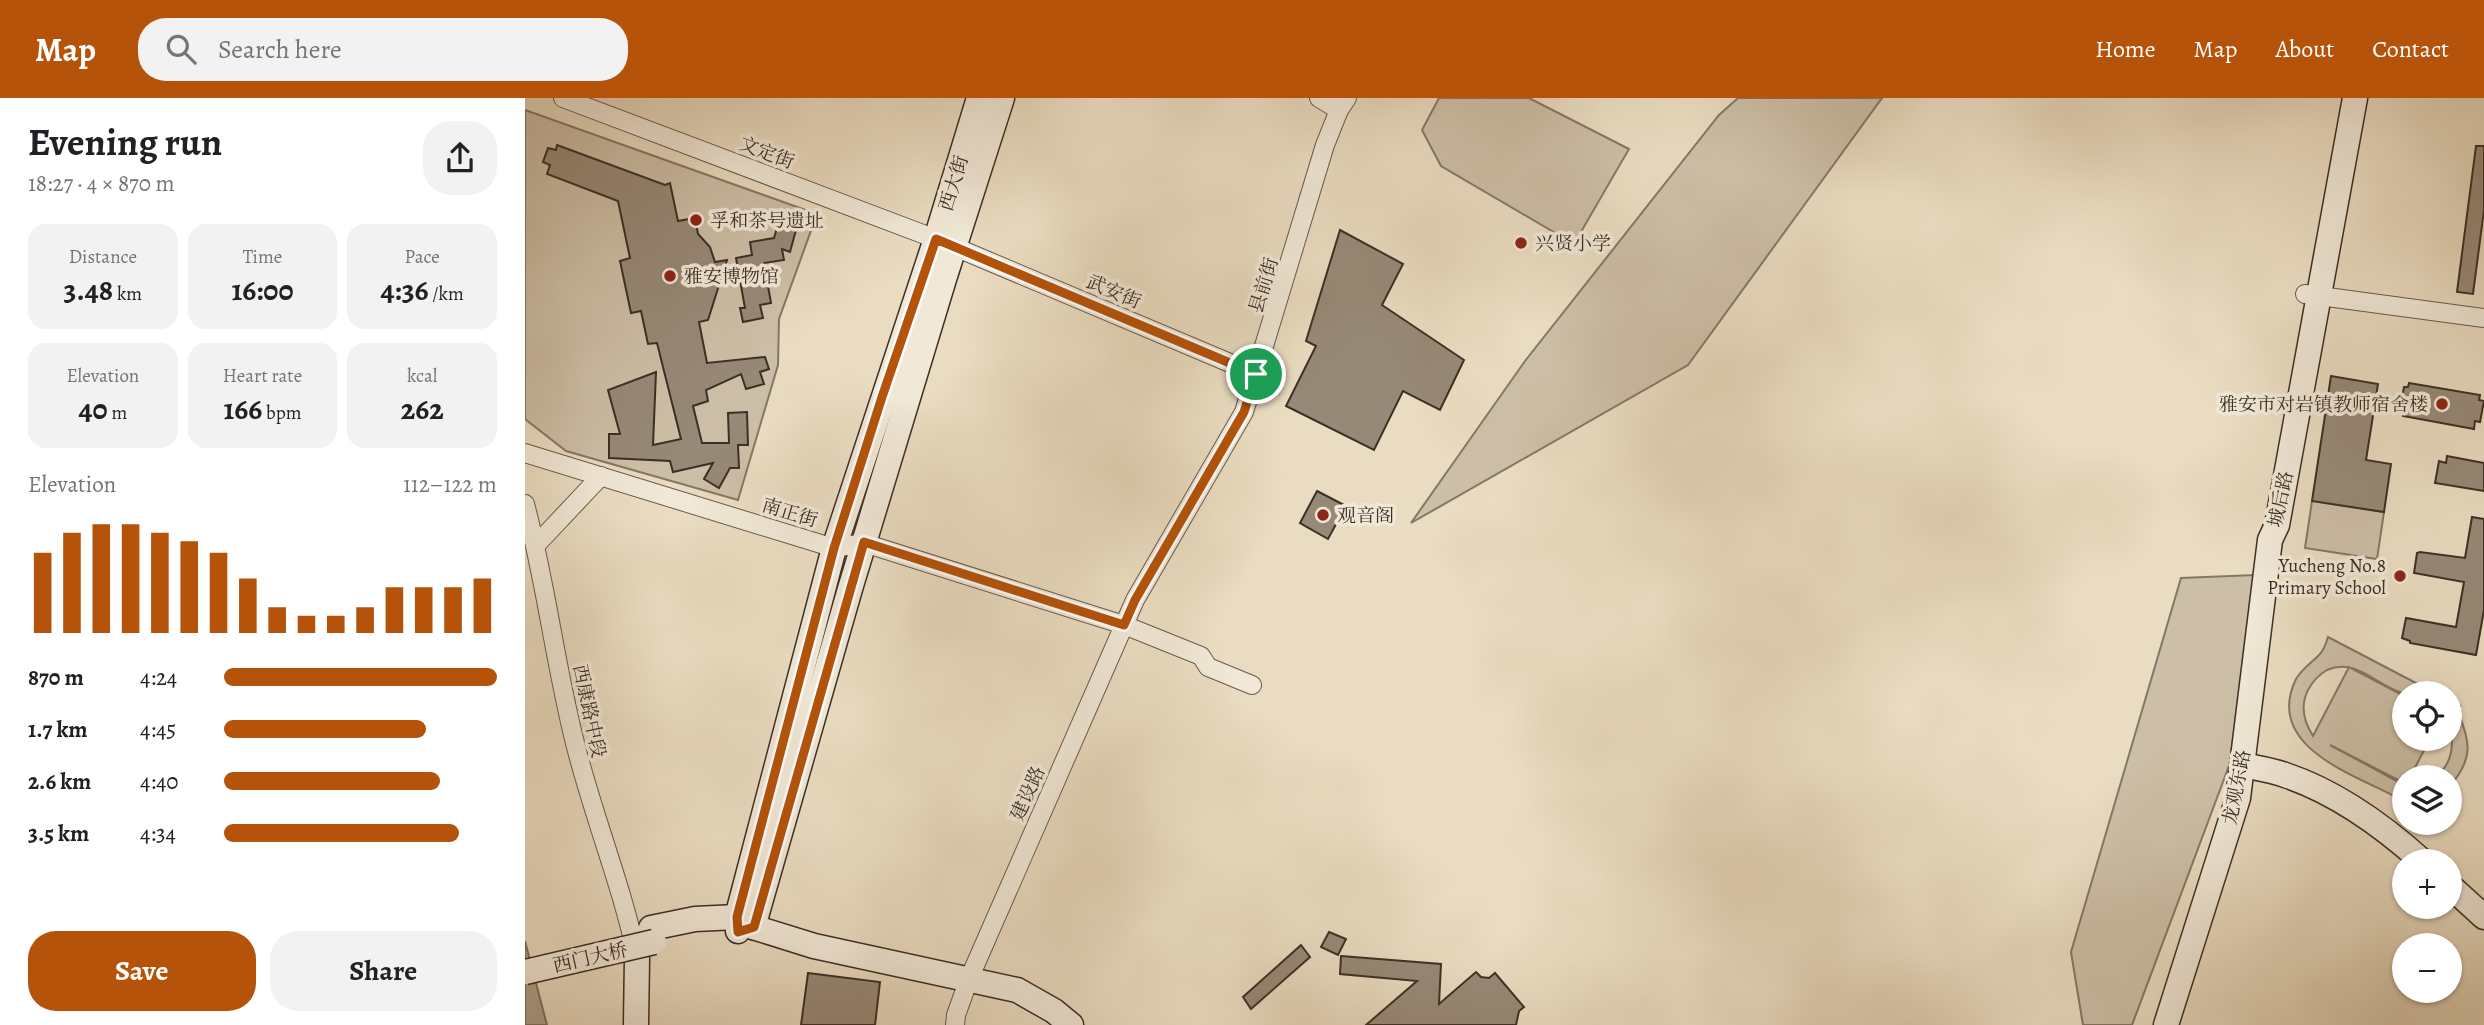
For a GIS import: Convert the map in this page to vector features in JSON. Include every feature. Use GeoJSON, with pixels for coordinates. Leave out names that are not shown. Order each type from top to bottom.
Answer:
{"type":"FeatureCollection","features":[{"type":"Feature","properties":{"kind":"main road","name":"西大街"},"geometry":{"type":"LineString","coordinates":[[743,925],[944,279],[946,243],[979,98]]}},
{"type":"Feature","properties":{"kind":"main road","name":"西大街"},"geometry":{"type":"LineString","coordinates":[[743,925],[834,548],[882,397],[1002,98]]}},
{"type":"Feature","properties":{"kind":"main road","name":"城后路"},"geometry":{"type":"LineString","coordinates":[[2270,540],[2277,525],[2340,98]]}},
{"type":"Feature","properties":{"kind":"main road","name":"城后路"},"geometry":{"type":"LineString","coordinates":[[2312,295],[2355,98]]}},
{"type":"Feature","properties":{"kind":"main road","name":"龙观东路"},"geometry":{"type":"LineString","coordinates":[[2166,1025],[2238,798],[2270,540]]}},
{"type":"Feature","properties":{"kind":"main road"},"geometry":{"type":"LineString","coordinates":[[2243,765],[2285,775],[2328,794],[2394,835],[2409,849]]}},
{"type":"Feature","properties":{"kind":"main road"},"geometry":{"type":"LineString","coordinates":[[2462,897],[2484,917]]}},
{"type":"Feature","properties":{"kind":"main road"},"geometry":{"type":"LineString","coordinates":[[636,1025],[643,937],[695,919],[743,925],[814,946],[1017,990],[1054,1011],[1071,1025]]}},
{"type":"Feature","properties":{"kind":"main road","name":"西门大桥"},"geometry":{"type":"LineString","coordinates":[[525,957],[643,937]]}},
{"type":"Feature","properties":{"kind":"main road","name":"西门大桥"},"geometry":{"type":"LineString","coordinates":[[525,972],[643,937]]}},
{"type":"Feature","properties":{"kind":"street"},"geometry":{"type":"LineString","coordinates":[[1319,98],[1343,104]]}},
{"type":"Feature","properties":{"kind":"street","name":"文定街"},"geometry":{"type":"LineString","coordinates":[[575,99],[946,243]]}},
{"type":"Feature","properties":{"kind":"street","name":"县前街"},"geometry":{"type":"LineString","coordinates":[[1124,625],[1135,600],[1244,412],[1325,145],[1343,104]]}},
{"type":"Feature","properties":{"kind":"street","name":"武安街"},"geometry":{"type":"LineString","coordinates":[[946,243],[1256,374]]}},
{"type":"Feature","properties":{"kind":"street"},"geometry":{"type":"LineString","coordinates":[[2312,295],[2484,318]]}},
{"type":"Feature","properties":{"kind":"street","name":"南正街"},"geometry":{"type":"LineString","coordinates":[[525,453],[834,548],[864,542],[1124,625],[1201,656],[1208,667],[1252,685]]}},
{"type":"Feature","properties":{"kind":"street"},"geometry":{"type":"LineString","coordinates":[[536,545],[601,476]]}},
{"type":"Feature","properties":{"kind":"street","name":"西康路中段"},"geometry":{"type":"LineString","coordinates":[[525,504],[536,545],[569,721],[585,786],[643,937]]}},
{"type":"Feature","properties":{"kind":"street","name":"建设路"},"geometry":{"type":"LineString","coordinates":[[955,1025],[956,1014],[969,979],[1124,625]]}},
{"type":"Feature","properties":{"kind":"shaded area"},"geometry":{"type":"Polygon","coordinates":[[[1439,98],[1529,98],[1629,149],[1574,244],[1441,166],[1422,130],[1439,98]]]}},
{"type":"Feature","properties":{"kind":"shaded area"},"geometry":{"type":"Polygon","coordinates":[[[1738,98],[1882,98],[1688,365],[1411,523],[1525,361],[1719,115],[1738,98]]]}},
{"type":"Feature","properties":{"kind":"shaded area"},"geometry":{"type":"Polygon","coordinates":[[[525,110],[817,214],[779,319],[778,365],[738,500],[566,451],[525,419],[525,110]]]}},
{"type":"Feature","properties":{"kind":"shaded area"},"geometry":{"type":"Polygon","coordinates":[[[2312,501],[2384,512],[2377,559],[2305,548],[2312,501]]]}},
{"type":"Feature","properties":{"kind":"shaded area"},"geometry":{"type":"Polygon","coordinates":[[[2255,575],[2230,763],[2132,1025],[2083,1025],[2071,952],[2181,578],[2255,575]]]}},
{"type":"Feature","properties":{"kind":"shaded area"},"geometry":{"type":"Polygon","coordinates":[[[2328,637],[2412,681],[2392,681],[2392,688],[2351,668],[2392,690],[2392,751],[2424,751],[2416,765],[2392,765],[2392,777],[2330,745],[2392,779],[2392,795],[2317,754],[2301,739],[2292,722],[2289,702],[2296,679],[2325,645],[2328,637]],[[2349,667],[2327,670],[2316,678],[2308,690],[2304,714],[2313,736],[2349,667]]]}},
{"type":"Feature","properties":{"kind":"shaded area"},"geometry":{"type":"Polygon","coordinates":[[[2462,724],[2467,750],[2462,768],[2462,765],[2446,765],[2451,753],[2462,751],[2462,724]]]}},
{"type":"Feature","properties":{"kind":"shaded area"},"geometry":{"type":"Polygon","coordinates":[[[525,941],[547,1025],[525,1025],[525,941]]]}},
{"type":"Feature","properties":{"kind":"building","name":"雅安博物馆"},"geometry":{"type":"Polygon","coordinates":[[[557,145],[665,185],[670,183],[678,221],[695,218],[698,234],[710,247],[715,262],[727,260],[708,320],[699,322],[707,363],[765,357],[769,369],[760,372],[764,384],[746,389],[741,374],[706,390],[708,401],[693,406],[702,443],[729,443],[728,413],[747,412],[748,445],[738,445],[739,468],[730,468],[719,488],[704,479],[713,463],[673,472],[670,461],[609,458],[609,434],[620,434],[608,390],[656,372],[653,445],[681,439],[657,343],[648,344],[641,311],[631,313],[620,261],[630,258],[618,201],[547,174],[550,165],[543,162],[548,148],[556,150],[557,145]]]}},
{"type":"Feature","properties":{"kind":"building"},"geometry":{"type":"Polygon","coordinates":[[[2476,146],[2484,146],[2484,210],[2473,294],[2457,292],[2476,146]]]}},
{"type":"Feature","properties":{"kind":"building"},"geometry":{"type":"Polygon","coordinates":[[[781,214],[799,219],[790,252],[782,249],[784,260],[764,263],[771,303],[760,305],[763,318],[743,322],[740,308],[745,308],[736,258],[752,255],[750,242],[774,238],[781,214]]]}},
{"type":"Feature","properties":{"kind":"building"},"geometry":{"type":"Polygon","coordinates":[[[1340,230],[1403,264],[1382,305],[1464,360],[1440,410],[1403,391],[1374,450],[1286,406],[1316,346],[1306,341],[1340,230]]]}},
{"type":"Feature","properties":{"kind":"building"},"geometry":{"type":"Polygon","coordinates":[[[2331,376],[2378,384],[2366,460],[2391,464],[2384,512],[2312,501],[2331,376]]]}},
{"type":"Feature","properties":{"kind":"building","name":"雅安市对岩镇教师宿舍楼"},"geometry":{"type":"Polygon","coordinates":[[[2409,383],[2480,395],[2479,400],[2484,401],[2480,422],[2475,421],[2474,429],[2403,416],[2404,408],[2400,408],[2404,387],[2408,387],[2409,383]]]}},
{"type":"Feature","properties":{"kind":"building"},"geometry":{"type":"Polygon","coordinates":[[[2447,456],[2484,463],[2484,491],[2435,483],[2439,461],[2446,463],[2447,456]]]}},
{"type":"Feature","properties":{"kind":"building","name":"观音阁"},"geometry":{"type":"Polygon","coordinates":[[[1317,491],[1346,506],[1328,539],[1300,523],[1317,491]]]}},
{"type":"Feature","properties":{"kind":"building"},"geometry":{"type":"Polygon","coordinates":[[[2472,517],[2484,519],[2484,610],[2476,655],[2410,643],[2402,638],[2406,618],[2456,627],[2464,582],[2414,573],[2417,553],[2420,552],[2465,558],[2472,517]]]}},
{"type":"Feature","properties":{"kind":"building"},"geometry":{"type":"Polygon","coordinates":[[[1329,932],[1346,939],[1338,955],[1321,947],[1329,932]]]}},
{"type":"Feature","properties":{"kind":"building"},"geometry":{"type":"Polygon","coordinates":[[[1301,945],[1310,957],[1251,1009],[1243,997],[1301,945]]]}},
{"type":"Feature","properties":{"kind":"building"},"geometry":{"type":"Polygon","coordinates":[[[1341,956],[1441,964],[1439,1004],[1476,972],[1481,977],[1489,978],[1495,973],[1524,1007],[1519,1011],[1516,1025],[1366,1025],[1417,981],[1340,974],[1341,956]]]}},
{"type":"Feature","properties":{"kind":"building"},"geometry":{"type":"Polygon","coordinates":[[[808,973],[880,982],[875,1025],[801,1025],[808,973]]]}},
{"type":"Feature","properties":{"kind":"place","name":"孚和茶号遗址"},"geometry":{"type":"Point","coordinates":[696,220]}},
{"type":"Feature","properties":{"kind":"place","name":"兴贤小学"},"geometry":{"type":"Point","coordinates":[1521,243]}},
{"type":"Feature","properties":{"kind":"place","name":"雅安博物馆"},"geometry":{"type":"Point","coordinates":[670,276]}},
{"type":"Feature","properties":{"kind":"place","name":"雅安市对岩镇教师宿舍楼"},"geometry":{"type":"Point","coordinates":[2442,404]}},
{"type":"Feature","properties":{"kind":"place","name":"观音阁"},"geometry":{"type":"Point","coordinates":[1323,515]}},
{"type":"Feature","properties":{"kind":"place","name":"Yucheng No.8 Primary School"},"geometry":{"type":"Point","coordinates":[2400,576]}},
{"type":"Feature","properties":{"kind":"route"},"geometry":{"type":"LineString","coordinates":[[936,239],[1256,374],[1244,412],[1135,600],[1124,625],[864,542],[754,927],[738,932],[737,917],[834,548],[936,239]]}}]}
